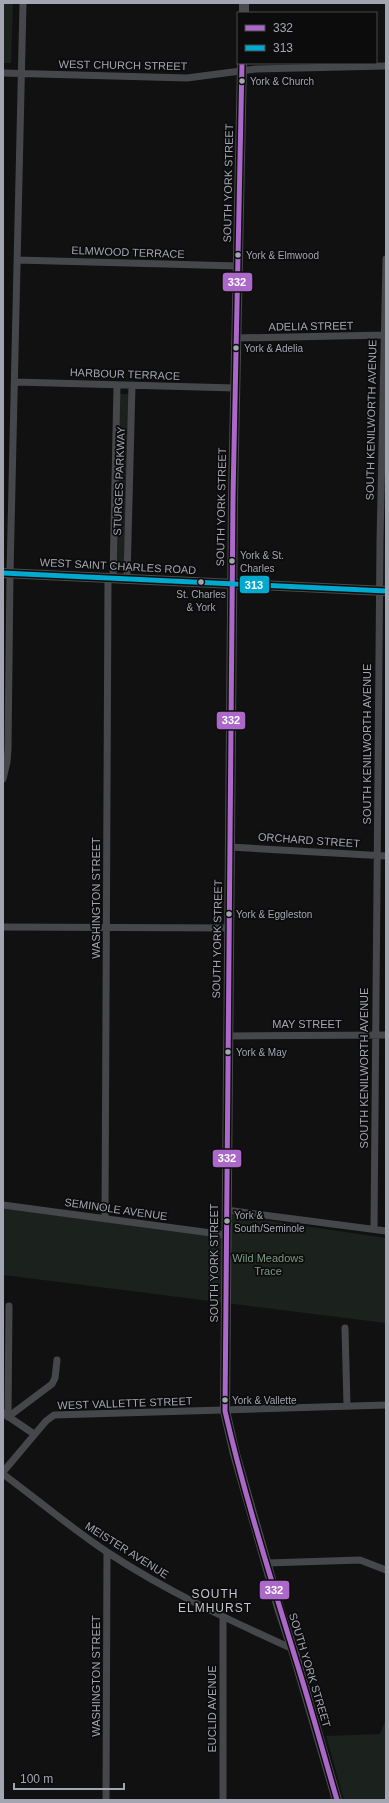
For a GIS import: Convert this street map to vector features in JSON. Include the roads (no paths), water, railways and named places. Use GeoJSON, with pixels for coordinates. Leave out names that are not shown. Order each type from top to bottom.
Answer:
{"type":"FeatureCollection","features":[{"type":"Feature","properties":{"kind":"main road","name":"SOUTH YORK STREET"},"geometry":{"type":"LineString","coordinates":[[242,67],[232,584],[225,1411],[235,1454],[280,1611],[293,1649],[337,1800]]}},
{"type":"Feature","properties":{"kind":"main road","name":"WEST SAINT CHARLES ROAD"},"geometry":{"type":"LineString","coordinates":[[6,573],[383,590]]}},
{"type":"Feature","properties":{"kind":"street"},"geometry":{"type":"LineString","coordinates":[[3,779],[8,749],[6,573],[14,382],[23,3]]}},
{"type":"Feature","properties":{"kind":"street","name":"WEST CHURCH STREET"},"geometry":{"type":"LineString","coordinates":[[3,73],[187,78],[242,67],[386,66]]}},
{"type":"Feature","properties":{"kind":"street","name":"ELMWOOD TERRACE"},"geometry":{"type":"LineString","coordinates":[[17,260],[238,266]]}},
{"type":"Feature","properties":{"kind":"street","name":"SOUTH KENILWORTH AVENUE"},"geometry":{"type":"LineString","coordinates":[[374,1229],[377,856],[383,590],[386,260]]}},
{"type":"Feature","properties":{"kind":"street","name":"ADELIA STREET"},"geometry":{"type":"LineString","coordinates":[[236,338],[385,335]]}},
{"type":"Feature","properties":{"kind":"street","name":"HARBOUR TERRACE"},"geometry":{"type":"LineString","coordinates":[[14,382],[235,388]]}},
{"type":"Feature","properties":{"kind":"street","name":"STURGES PARKWAY"},"geometry":{"type":"LineString","coordinates":[[111,578],[117,385]]}},
{"type":"Feature","properties":{"kind":"street","name":"STURGES PARKWAY"},"geometry":{"type":"LineString","coordinates":[[127,578],[132,385]]}},
{"type":"Feature","properties":{"kind":"street","name":"WASHINGTON STREET"},"geometry":{"type":"LineString","coordinates":[[105,1219],[111,578]]}},
{"type":"Feature","properties":{"kind":"street","name":"ORCHARD STREET"},"geometry":{"type":"LineString","coordinates":[[230,847],[386,856]]}},
{"type":"Feature","properties":{"kind":"street"},"geometry":{"type":"LineString","coordinates":[[3,928],[229,928]]}},
{"type":"Feature","properties":{"kind":"street","name":"MAY STREET"},"geometry":{"type":"LineString","coordinates":[[228,1036],[386,1036]]}},
{"type":"Feature","properties":{"kind":"street","name":"SEMINOLE AVENUE"},"geometry":{"type":"LineString","coordinates":[[3,1205],[226,1235]]}},
{"type":"Feature","properties":{"kind":"street"},"geometry":{"type":"LineString","coordinates":[[226,1210],[386,1231]]}},
{"type":"Feature","properties":{"kind":"street"},"geometry":{"type":"LineString","coordinates":[[6,1415],[9,1306]]}},
{"type":"Feature","properties":{"kind":"street"},"geometry":{"type":"LineString","coordinates":[[345,1328],[347,1406]]}},
{"type":"Feature","properties":{"kind":"street"},"geometry":{"type":"LineString","coordinates":[[6,1415],[52,1384],[55,1378],[57,1360]]}},
{"type":"Feature","properties":{"kind":"street","name":"WEST VALLETTE STREET"},"geometry":{"type":"LineString","coordinates":[[3,1473],[34,1434],[54,1414],[225,1411],[386,1405]]}},
{"type":"Feature","properties":{"kind":"street"},"geometry":{"type":"LineString","coordinates":[[6,1415],[34,1434]]}},
{"type":"Feature","properties":{"kind":"street","name":"MEISTER AVENUE"},"geometry":{"type":"LineString","coordinates":[[3,1473],[49,1511],[107,1552],[173,1591],[224,1617],[293,1649]]}},
{"type":"Feature","properties":{"kind":"street","name":"WASHINGTON STREET"},"geometry":{"type":"LineString","coordinates":[[106,1800],[107,1552]]}},
{"type":"Feature","properties":{"kind":"street"},"geometry":{"type":"LineString","coordinates":[[267,1563],[360,1560],[386,1570]]}},
{"type":"Feature","properties":{"kind":"street","name":"EUCLID AVENUE"},"geometry":{"type":"LineString","coordinates":[[223,1800],[224,1617]]}},
{"type":"Feature","properties":{"kind":"place","name":"York & Church"},"geometry":{"type":"Point","coordinates":[242,81]}},
{"type":"Feature","properties":{"kind":"place","name":"York & Elmwood"},"geometry":{"type":"Point","coordinates":[238,255]}},
{"type":"Feature","properties":{"kind":"place","name":"York & Adelia"},"geometry":{"type":"Point","coordinates":[236,348]}},
{"type":"Feature","properties":{"kind":"place","name":"York & St. Charles"},"geometry":{"type":"Point","coordinates":[232,561]}},
{"type":"Feature","properties":{"kind":"place","name":"St. Charles & York"},"geometry":{"type":"Point","coordinates":[201,582]}},
{"type":"Feature","properties":{"kind":"place","name":"York & Eggleston"},"geometry":{"type":"Point","coordinates":[229,914]}},
{"type":"Feature","properties":{"kind":"place","name":"York & May"},"geometry":{"type":"Point","coordinates":[228,1052]}},
{"type":"Feature","properties":{"kind":"place","name":"York & South/Seminole"},"geometry":{"type":"Point","coordinates":[227,1221]}},
{"type":"Feature","properties":{"kind":"place","name":"York & Vallette"},"geometry":{"type":"Point","coordinates":[225,1400]}},
{"type":"Feature","properties":{"kind":"district","name":"SOUTH ELMHURST"},"geometry":{"type":"Point","coordinates":[215,1601]}},
{"type":"Feature","properties":{"kind":"park label","name":"Wild Meadows Trace"},"geometry":{"type":"Point","coordinates":[268,1264]}}]}
